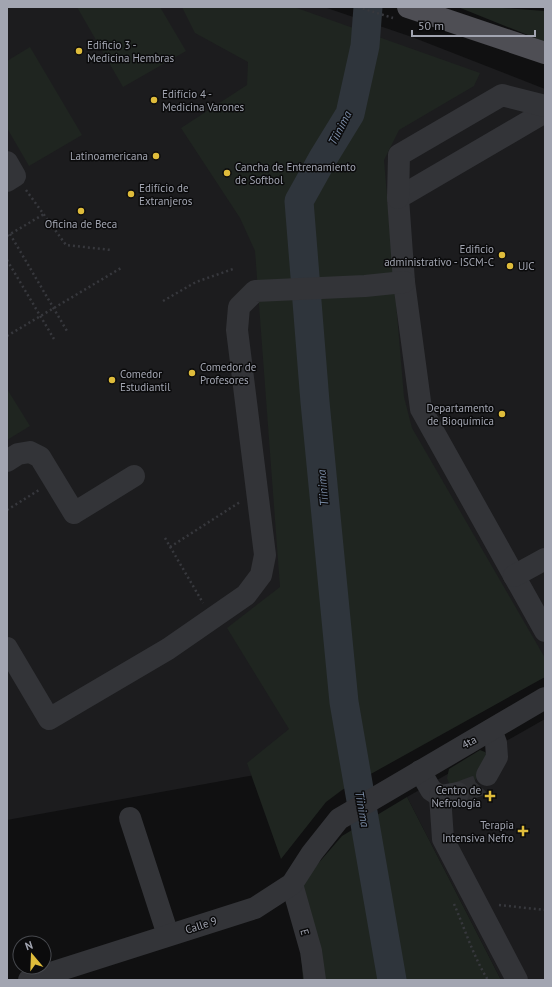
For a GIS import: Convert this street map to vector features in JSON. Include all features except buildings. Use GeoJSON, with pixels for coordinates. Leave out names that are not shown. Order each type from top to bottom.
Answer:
{"type":"FeatureCollection","features":[{"type":"Feature","properties":{"kind":"main road"},"geometry":{"type":"LineString","coordinates":[[408,7],[545,53]]}},
{"type":"Feature","properties":{"kind":"street"},"geometry":{"type":"LineString","coordinates":[[545,106],[502,95],[399,155],[398,198],[404,282],[421,409],[545,630]]}},
{"type":"Feature","properties":{"kind":"street"},"geometry":{"type":"LineString","coordinates":[[398,198],[545,112]]}},
{"type":"Feature","properties":{"kind":"street"},"geometry":{"type":"LineString","coordinates":[[7,648],[49,719],[168,648],[246,595],[261,575],[265,555],[237,330],[239,307],[255,291],[365,286],[404,282]]}},
{"type":"Feature","properties":{"kind":"street"},"geometry":{"type":"LineString","coordinates":[[7,461],[18,454],[30,452],[40,457],[74,513],[134,476]]}},
{"type":"Feature","properties":{"kind":"street"},"geometry":{"type":"LineString","coordinates":[[514,576],[545,559]]}},
{"type":"Feature","properties":{"kind":"street","name":"4ta"},"geometry":{"type":"LineString","coordinates":[[339,819],[545,698]]}},
{"type":"Feature","properties":{"kind":"street"},"geometry":{"type":"LineString","coordinates":[[487,775],[497,757],[496,743],[491,730]]}},
{"type":"Feature","properties":{"kind":"street"},"geometry":{"type":"LineString","coordinates":[[420,771],[431,790],[449,794],[443,839],[517,980]]}},
{"type":"Feature","properties":{"kind":"street"},"geometry":{"type":"LineString","coordinates":[[130,818],[168,935]]}},
{"type":"Feature","properties":{"kind":"street","name":"Calle 9"},"geometry":{"type":"LineString","coordinates":[[29,980],[255,908],[292,884],[312,854],[339,819]]}},
{"type":"Feature","properties":{"kind":"street","name":"E"},"geometry":{"type":"LineString","coordinates":[[292,884],[311,950],[315,980]]}},
{"type":"Feature","properties":{"kind":"path"},"geometry":{"type":"LineString","coordinates":[[10,173],[44,214],[66,246],[111,250]]}},
{"type":"Feature","properties":{"kind":"path"},"geometry":{"type":"LineString","coordinates":[[44,214],[9,235],[67,331]]}},
{"type":"Feature","properties":{"kind":"path"},"geometry":{"type":"LineString","coordinates":[[7,260],[54,339]]}},
{"type":"Feature","properties":{"kind":"path"},"geometry":{"type":"LineString","coordinates":[[7,336],[121,268]]}},
{"type":"Feature","properties":{"kind":"path"},"geometry":{"type":"LineString","coordinates":[[163,301],[196,282],[233,269]]}},
{"type":"Feature","properties":{"kind":"path"},"geometry":{"type":"LineString","coordinates":[[7,510],[54,481]]}},
{"type":"Feature","properties":{"kind":"path"},"geometry":{"type":"LineString","coordinates":[[170,547],[257,491]]}},
{"type":"Feature","properties":{"kind":"path"},"geometry":{"type":"LineString","coordinates":[[165,538],[213,618]]}},
{"type":"Feature","properties":{"kind":"path"},"geometry":{"type":"LineString","coordinates":[[478,907],[500,905],[545,910]]}},
{"type":"Feature","properties":{"kind":"shaded area"},"geometry":{"type":"Polygon","coordinates":[[[7,7],[324,7],[412,37],[545,89],[545,677],[298,767],[7,820],[7,7]]]}},
{"type":"Feature","properties":{"kind":"shaded area"},"geometry":{"type":"Polygon","coordinates":[[[77,7],[160,7],[186,51],[123,87],[77,7]]]}},
{"type":"Feature","properties":{"kind":"shaded area"},"geometry":{"type":"Polygon","coordinates":[[[182,7],[294,7],[480,73],[474,86],[399,130],[384,160],[404,397],[412,428],[545,658],[545,677],[342,790],[326,802],[281,859],[247,763],[289,729],[227,628],[280,587],[255,251],[240,218],[181,128],[247,85],[248,62],[195,33],[182,7]]]}},
{"type":"Feature","properties":{"kind":"shaded area"},"geometry":{"type":"Polygon","coordinates":[[[458,7],[489,7],[545,11],[545,42],[458,7]]]}},
{"type":"Feature","properties":{"kind":"shaded area"},"geometry":{"type":"Polygon","coordinates":[[[30,47],[82,135],[29,166],[7,128],[7,61],[30,47]]]}},
{"type":"Feature","properties":{"kind":"shaded area"},"geometry":{"type":"Polygon","coordinates":[[[7,389],[30,426],[7,440],[7,389]]]}},
{"type":"Feature","properties":{"kind":"shaded area"},"geometry":{"type":"Polygon","coordinates":[[[545,719],[545,980],[501,980],[407,797],[545,719]]]}},
{"type":"Feature","properties":{"kind":"shaded area"},"geometry":{"type":"Polygon","coordinates":[[[480,750],[485,752],[487,757],[482,773],[474,781],[463,786],[455,787],[449,783],[447,778],[449,769],[480,750]]]}},
{"type":"Feature","properties":{"kind":"shaded area"},"geometry":{"type":"Polygon","coordinates":[[[407,797],[501,980],[303,980],[301,952],[290,896],[342,836],[407,797]]]}},
{"type":"Feature","properties":{"kind":"waterway","name":"Tíinima"},"geometry":{"type":"LineString","coordinates":[[368,7],[365,46],[350,114],[299,201],[315,402],[344,702],[392,980]]}},
{"type":"Feature","properties":{"kind":"tunnel"},"geometry":{"type":"LineString","coordinates":[[458,793],[477,786],[487,775]]}},
{"type":"Feature","properties":{"kind":"place","name":"Edificio 3 - Medicina Hembras"},"geometry":{"type":"Point","coordinates":[79,51]}},
{"type":"Feature","properties":{"kind":"place","name":"Edifício 4 - Medicina Varones"},"geometry":{"type":"Point","coordinates":[154,100]}},
{"type":"Feature","properties":{"kind":"place","name":"Latinoamericana"},"geometry":{"type":"Point","coordinates":[156,156]}},
{"type":"Feature","properties":{"kind":"place","name":"Cancha de Entrenamiento de Softbol"},"geometry":{"type":"Point","coordinates":[227,173]}},
{"type":"Feature","properties":{"kind":"place","name":"Edifício de Extranjeros"},"geometry":{"type":"Point","coordinates":[131,194]}},
{"type":"Feature","properties":{"kind":"place","name":"Oficina de Beca"},"geometry":{"type":"Point","coordinates":[81,211]}},
{"type":"Feature","properties":{"kind":"place","name":"Edificio administrativo - ISCM-C"},"geometry":{"type":"Point","coordinates":[502,255]}},
{"type":"Feature","properties":{"kind":"place","name":"UJC"},"geometry":{"type":"Point","coordinates":[510,266]}},
{"type":"Feature","properties":{"kind":"place","name":"Comedor de Profesores"},"geometry":{"type":"Point","coordinates":[192,373]}},
{"type":"Feature","properties":{"kind":"place","name":"Comedor Estudiantil"},"geometry":{"type":"Point","coordinates":[112,380]}},
{"type":"Feature","properties":{"kind":"place","name":"Departamento de Bioquímica"},"geometry":{"type":"Point","coordinates":[502,414]}},
{"type":"Feature","properties":{"kind":"place","name":"Centro de Nefrología"},"geometry":{"type":"Point","coordinates":[490,796]}},
{"type":"Feature","properties":{"kind":"place","name":"Terapia Intensiva Nefro"},"geometry":{"type":"Point","coordinates":[523,831]}}]}
